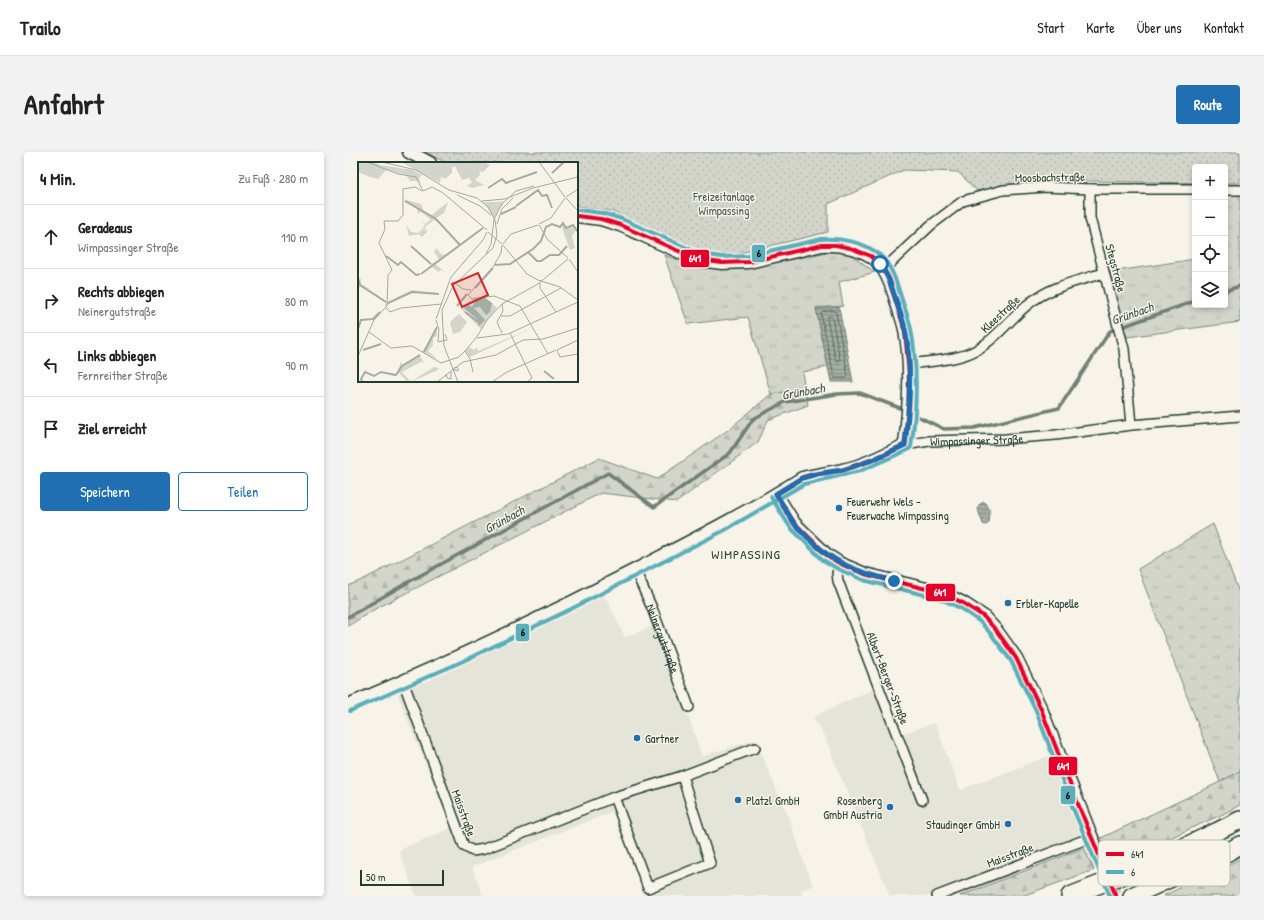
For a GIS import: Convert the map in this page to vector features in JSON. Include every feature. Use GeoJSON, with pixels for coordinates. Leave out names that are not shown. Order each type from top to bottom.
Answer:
{"type":"FeatureCollection","features":[{"type":"Feature","properties":{"kind":"highway"},"geometry":{"type":"LineString","coordinates":[[1199,840],[1240,820]]}},
{"type":"Feature","properties":{"kind":"highway"},"geometry":{"type":"LineString","coordinates":[[1230,851],[1240,845]]}},
{"type":"Feature","properties":{"kind":"highway"},"geometry":{"type":"LineString","coordinates":[[1070,896],[1098,885]]}},
{"type":"Feature","properties":{"kind":"highway"},"geometry":{"type":"LineString","coordinates":[[1132,896],[1154,886]]}},
{"type":"Feature","properties":{"kind":"street"},"geometry":{"type":"LineString","coordinates":[[409,152],[428,162]]}},
{"type":"Feature","properties":{"kind":"street","name":"Moosbachstraße"},"geometry":{"type":"LineString","coordinates":[[884,269],[931,225],[963,201],[1003,190],[1045,187],[1090,189],[1192,189]]}},
{"type":"Feature","properties":{"kind":"street","name":"Stegstraße"},"geometry":{"type":"LineString","coordinates":[[1090,189],[1090,218],[1122,337],[1131,425]]}},
{"type":"Feature","properties":{"kind":"street"},"geometry":{"type":"LineString","coordinates":[[1228,190],[1240,190]]}},
{"type":"Feature","properties":{"kind":"street"},"geometry":{"type":"LineString","coordinates":[[348,705],[587,595],[725,524],[802,478],[816,474],[843,470],[872,460],[905,445],[909,404],[910,364],[905,329],[884,269],[875,259],[862,251],[832,244],[749,262],[722,263],[699,260],[620,225],[601,219],[578,216]]}},
{"type":"Feature","properties":{"kind":"street","name":"Kleestraße"},"geometry":{"type":"LineString","coordinates":[[910,364],[961,356],[977,350],[992,339],[1026,306],[1040,296],[1057,287],[1104,273]]}},
{"type":"Feature","properties":{"kind":"street","name":"Wimpassinger Straße"},"geometry":{"type":"LineString","coordinates":[[905,445],[929,441],[1006,439],[1056,435],[1131,425],[1240,416]]}},
{"type":"Feature","properties":{"kind":"street"},"geometry":{"type":"LineString","coordinates":[[776,494],[794,524],[827,555],[841,564],[865,574],[943,594],[963,603],[983,616],[996,630],[1016,658],[1041,708],[1098,853]]}},
{"type":"Feature","properties":{"kind":"street","name":"Albert-Berger-Straße"},"geometry":{"type":"LineString","coordinates":[[841,564],[837,574],[838,581],[922,800]]}},
{"type":"Feature","properties":{"kind":"street","name":"Neinergutstraße"},"geometry":{"type":"LineString","coordinates":[[635,570],[652,608],[689,707]]}},
{"type":"Feature","properties":{"kind":"street","name":"Maisstraße"},"geometry":{"type":"LineString","coordinates":[[403,681],[464,846],[473,851],[484,849],[614,797],[682,776],[755,748]]}},
{"type":"Feature","properties":{"kind":"street"},"geometry":{"type":"LineString","coordinates":[[614,797],[648,888],[710,863],[682,776]]}},
{"type":"Feature","properties":{"kind":"street","name":"Maisstraße"},"geometry":{"type":"LineString","coordinates":[[937,896],[1092,837]]}},
{"type":"Feature","properties":{"kind":"shaded area"},"geometry":{"type":"Polygon","coordinates":[[[605,596],[625,637],[656,625],[702,756],[755,740],[786,811],[813,886],[801,890],[802,896],[644,896],[614,811],[472,867],[483,896],[416,896],[399,850],[451,828],[397,693],[605,596]]]}},
{"type":"Feature","properties":{"kind":"shaded area"},"geometry":{"type":"Polygon","coordinates":[[[879,686],[897,735],[935,723],[960,790],[1052,755],[1062,749],[1102,840],[1098,840],[1098,870],[1094,870],[1084,848],[960,896],[890,896],[825,738],[813,717],[879,686]]]}},
{"type":"Feature","properties":{"kind":"green space","name":"Freizeitanlage Wimpassing"},"geometry":{"type":"Polygon","coordinates":[[[424,152],[1240,152],[1240,183],[1228,183],[1228,164],[1192,164],[1192,183],[1043,180],[1011,184],[977,191],[958,172],[904,170],[828,204],[828,232],[735,254],[698,253],[611,211],[578,206],[578,162],[445,162],[424,152]]]}},
{"type":"Feature","properties":{"kind":"green space"},"geometry":{"type":"Polygon","coordinates":[[[1240,192],[1240,322],[1127,337],[1104,273],[1192,259],[1192,308],[1228,308],[1228,193],[1240,192]]]}},
{"type":"Feature","properties":{"kind":"green space"},"geometry":{"type":"Polygon","coordinates":[[[843,249],[875,272],[839,282],[843,306],[816,308],[828,367],[802,372],[805,389],[771,394],[748,317],[688,324],[664,255],[701,268],[743,269],[843,249]]]}},
{"type":"Feature","properties":{"kind":"green space"},"geometry":{"type":"Polygon","coordinates":[[[805,389],[808,405],[768,420],[758,442],[677,502],[601,493],[375,609],[348,626],[348,586],[599,458],[657,479],[728,430],[771,394],[805,389]]]}},
{"type":"Feature","properties":{"kind":"green space"},"geometry":{"type":"Polygon","coordinates":[[[1213,524],[1240,595],[1240,771],[1220,782],[1138,569],[1213,524]]]}},
{"type":"Feature","properties":{"kind":"green space"},"geometry":{"type":"Polygon","coordinates":[[[1240,771],[1240,805],[1165,840],[1102,840],[1101,838],[1220,782],[1240,771]]]}},
{"type":"Feature","properties":{"kind":"green space"},"geometry":{"type":"Polygon","coordinates":[[[1084,848],[1094,870],[1022,896],[960,896],[1084,848]]]}},
{"type":"Feature","properties":{"kind":"green space"},"geometry":{"type":"Polygon","coordinates":[[[1240,859],[1240,895],[1238,896],[1163,896],[1184,886],[1230,886],[1230,864],[1240,859]]]}},
{"type":"Feature","properties":{"kind":"water"},"geometry":{"type":"Polygon","coordinates":[[[839,307],[853,382],[831,382],[816,308],[839,307]]]}},
{"type":"Feature","properties":{"kind":"water"},"geometry":{"type":"Polygon","coordinates":[[[984,502],[990,511],[989,523],[986,525],[983,524],[978,508],[980,504],[984,502]]]}},
{"type":"Feature","properties":{"kind":"waterway","name":"Grünbach"},"geometry":{"type":"LineString","coordinates":[[1228,290],[1240,286]]}},
{"type":"Feature","properties":{"kind":"waterway","name":"Grünbach"},"geometry":{"type":"LineString","coordinates":[[911,413],[944,429],[974,428],[1059,408],[1110,331],[1192,302]]}},
{"type":"Feature","properties":{"kind":"waterway","name":"Grünbach"},"geometry":{"type":"LineString","coordinates":[[348,617],[412,580],[608,473],[654,507],[730,453],[753,419],[785,402],[837,394],[860,393],[905,410]]}},
{"type":"Feature","properties":{"kind":"tunnel"},"geometry":{"type":"LineString","coordinates":[[1112,886],[1116,896]]}},
{"type":"Feature","properties":{"kind":"transit line","name":"6"},"geometry":{"type":"LineString","coordinates":[[350,711],[461,662],[571,609],[725,530],[804,484],[860,471],[908,450],[911,447],[915,418],[916,388],[915,357],[911,329],[892,271],[881,256],[875,251],[861,244],[845,240],[821,239],[748,256],[722,257],[701,254],[622,219],[602,213],[578,210]]}},
{"type":"Feature","properties":{"kind":"transit line","name":"641"},"geometry":{"type":"LineString","coordinates":[[578,216],[601,219],[620,225],[699,260],[722,263],[749,262],[822,245],[836,245],[850,248],[871,256],[880,264],[889,279],[905,330],[909,373],[909,402],[905,445]]}},
{"type":"Feature","properties":{"kind":"transit line","name":"641"},"geometry":{"type":"LineString","coordinates":[[776,494],[802,478],[816,474],[843,470],[872,460],[905,445]]}},
{"type":"Feature","properties":{"kind":"transit line","name":"641"},"geometry":{"type":"LineString","coordinates":[[776,494],[794,523],[827,555],[841,564],[865,574],[943,593],[963,603],[983,616],[996,630],[1016,658],[1041,709],[1098,852]]}},
{"type":"Feature","properties":{"kind":"transit line","name":"6"},"geometry":{"type":"LineString","coordinates":[[771,497],[790,527],[823,560],[838,569],[863,580],[941,599],[960,608],[979,621],[991,634],[1011,661],[1036,711],[1072,806],[1098,868]]}},
{"type":"Feature","properties":{"kind":"transit line","name":"6"},"geometry":{"type":"LineString","coordinates":[[1106,886],[1110,896]]}},
{"type":"Feature","properties":{"kind":"transit line","name":"641"},"geometry":{"type":"LineString","coordinates":[[1112,886],[1116,896]]}},
{"type":"Feature","properties":{"kind":"place","name":"Feuerwehr Wels - Feuerwache Wimpassing"},"geometry":{"type":"Point","coordinates":[839,508]}},
{"type":"Feature","properties":{"kind":"place","name":"Erbler-Kapelle"},"geometry":{"type":"Point","coordinates":[1008,603]}},
{"type":"Feature","properties":{"kind":"place","name":"Gartner"},"geometry":{"type":"Point","coordinates":[637,738]}},
{"type":"Feature","properties":{"kind":"place","name":"Platzl GmbH"},"geometry":{"type":"Point","coordinates":[738,800]}},
{"type":"Feature","properties":{"kind":"place","name":"Rosenberg GmbH Austria"},"geometry":{"type":"Point","coordinates":[890,807]}},
{"type":"Feature","properties":{"kind":"place","name":"Staudinger GmbH"},"geometry":{"type":"Point","coordinates":[1008,824]}},
{"type":"Feature","properties":{"kind":"district","name":"WIMPASSING"},"geometry":{"type":"Point","coordinates":[746,554]}},
{"type":"Feature","properties":{"kind":"route"},"geometry":{"type":"LineString","coordinates":[[880,264],[884,269],[891,286],[905,329],[910,364],[909,404],[905,445],[872,460],[843,470],[816,474],[802,478],[776,494],[794,524],[827,555],[841,564],[865,574],[894,581]]}}]}
